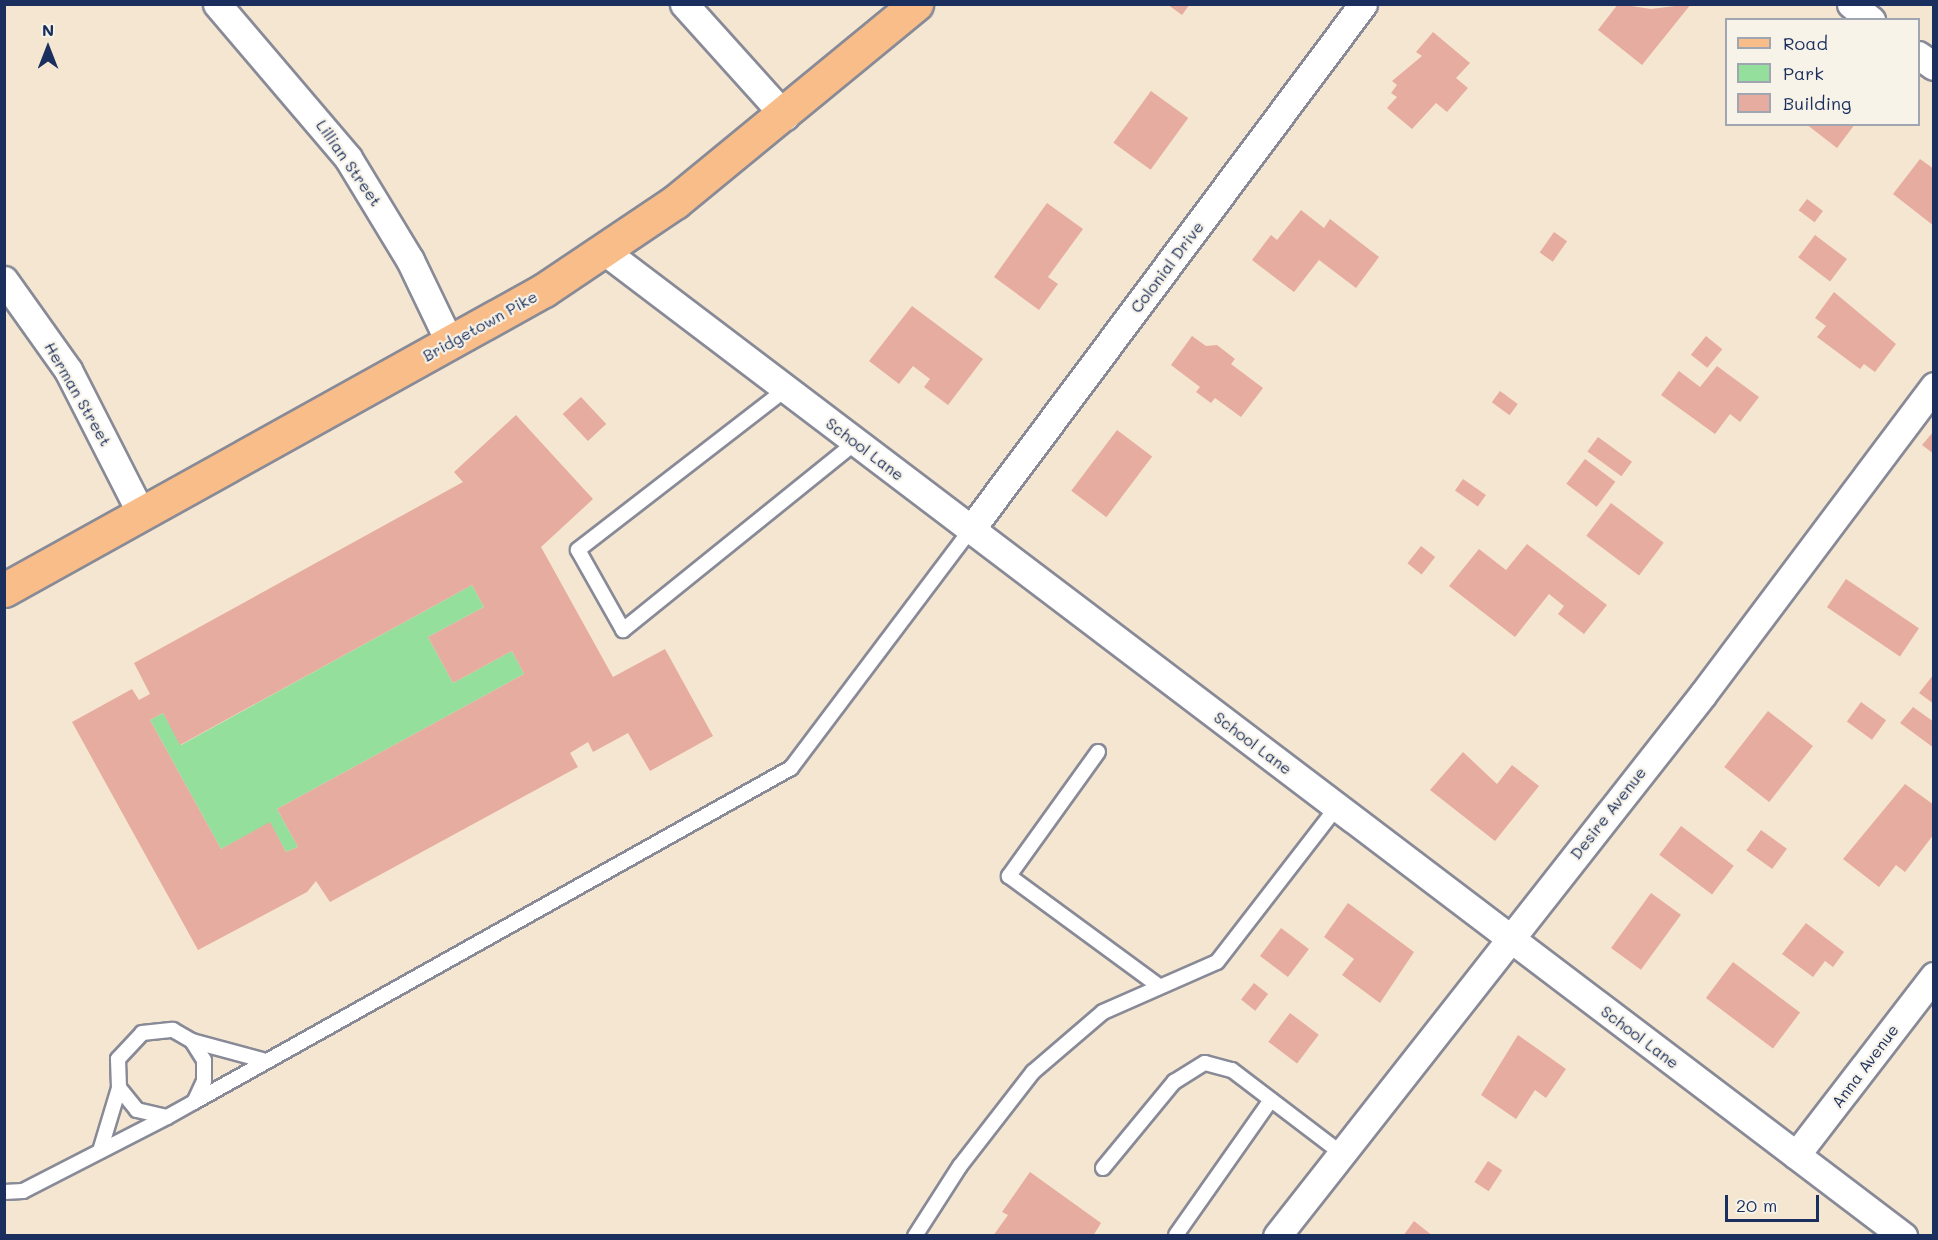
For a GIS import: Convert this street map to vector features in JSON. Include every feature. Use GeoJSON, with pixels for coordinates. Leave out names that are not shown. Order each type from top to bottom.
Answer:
{"type":"FeatureCollection","features":[{"type":"Feature","properties":{"kind":"main road","name":"Bridgetown Pike"},"geometry":{"type":"LineString","coordinates":[[4,590],[450,343],[603,250],[785,116],[916,4]]}},
{"type":"Feature","properties":{"kind":"street","name":"Lillian Street"},"geometry":{"type":"LineString","coordinates":[[217,4],[348,158],[410,260],[450,343]]}},
{"type":"Feature","properties":{"kind":"street"},"geometry":{"type":"LineString","coordinates":[[684,4],[785,116]]}},
{"type":"Feature","properties":{"kind":"street","name":"Colonial Drive"},"geometry":{"type":"LineString","coordinates":[[971,530],[1363,4]]}},
{"type":"Feature","properties":{"kind":"street"},"geometry":{"type":"LineString","coordinates":[[1851,4],[1868,18]]}},
{"type":"Feature","properties":{"kind":"street"},"geometry":{"type":"LineString","coordinates":[[1920,56],[1934,66]]}},
{"type":"Feature","properties":{"kind":"street","name":"School Lane"},"geometry":{"type":"LineString","coordinates":[[603,250],[1903,1236]]}},
{"type":"Feature","properties":{"kind":"street","name":"Herman Street"},"geometry":{"type":"LineString","coordinates":[[4,280],[68,370],[142,515]]}},
{"type":"Feature","properties":{"kind":"street","name":"Desire Avenue"},"geometry":{"type":"LineString","coordinates":[[1277,1236],[1703,694],[1934,386]]}},
{"type":"Feature","properties":{"kind":"street","name":"Anna Avenue"},"geometry":{"type":"LineString","coordinates":[[1796,1155],[1934,976]]}},
{"type":"Feature","properties":{"kind":"lane"},"geometry":{"type":"LineString","coordinates":[[786,389],[578,550],[623,630],[856,442]]}},
{"type":"Feature","properties":{"kind":"lane"},"geometry":{"type":"LineString","coordinates":[[4,1192],[23,1191],[167,1117],[263,1060],[791,768],[971,530]]}},
{"type":"Feature","properties":{"kind":"lane"},"geometry":{"type":"LineString","coordinates":[[1098,752],[1009,876],[1160,987]]}},
{"type":"Feature","properties":{"kind":"lane"},"geometry":{"type":"LineString","coordinates":[[915,1236],[960,1166],[1033,1072],[1103,1012],[1217,962],[1337,807]]}},
{"type":"Feature","properties":{"kind":"lane"},"geometry":{"type":"LineString","coordinates":[[100,1151],[119,1088],[118,1059],[142,1033],[173,1030],[192,1041],[263,1060]]}},
{"type":"Feature","properties":{"kind":"lane"},"geometry":{"type":"LineString","coordinates":[[192,1041],[204,1060],[204,1081],[194,1102]]}},
{"type":"Feature","properties":{"kind":"lane"},"geometry":{"type":"LineString","coordinates":[[1103,1168],[1187,1070],[1218,1064],[1271,1100],[1341,1153]]}},
{"type":"Feature","properties":{"kind":"lane"},"geometry":{"type":"LineString","coordinates":[[119,1088],[137,1110],[167,1117]]}},
{"type":"Feature","properties":{"kind":"lane"},"geometry":{"type":"LineString","coordinates":[[1176,1235],[1271,1100]]}},
{"type":"Feature","properties":{"kind":"green space"},"geometry":{"type":"Polygon","coordinates":[[[472,585],[484,607],[428,637],[453,683],[512,651],[524,674],[277,809],[298,847],[286,852],[270,823],[221,849],[150,720],[163,713],[181,745],[472,585]]]}},
{"type":"Feature","properties":{"kind":"building"},"geometry":{"type":"Polygon","coordinates":[[[1167,4],[1190,4],[1182,15],[1167,4]]]}},
{"type":"Feature","properties":{"kind":"building"},"geometry":{"type":"Polygon","coordinates":[[[1618,4],[1651,9],[1691,4],[1642,65],[1598,30],[1618,4]]]}},
{"type":"Feature","properties":{"kind":"building"},"geometry":{"type":"Polygon","coordinates":[[[1433,32],[1470,63],[1456,78],[1468,88],[1447,112],[1436,103],[1412,129],[1387,108],[1397,97],[1391,93],[1397,85],[1392,81],[1422,56],[1416,52],[1433,32]]]}},
{"type":"Feature","properties":{"kind":"building"},"geometry":{"type":"Polygon","coordinates":[[[1151,91],[1188,118],[1151,170],[1113,143],[1151,91]]]}},
{"type":"Feature","properties":{"kind":"building"},"geometry":{"type":"Polygon","coordinates":[[[1809,126],[1854,126],[1837,148],[1809,126]]]}},
{"type":"Feature","properties":{"kind":"building"},"geometry":{"type":"Polygon","coordinates":[[[1920,159],[1934,169],[1934,226],[1893,194],[1920,159]]]}},
{"type":"Feature","properties":{"kind":"building"},"geometry":{"type":"Polygon","coordinates":[[[1807,199],[1823,211],[1815,222],[1799,210],[1807,199]]]}},
{"type":"Feature","properties":{"kind":"building"},"geometry":{"type":"Polygon","coordinates":[[[1047,203],[1083,229],[1048,277],[1058,284],[1039,310],[994,277],[1047,203]]]}},
{"type":"Feature","properties":{"kind":"building"},"geometry":{"type":"Polygon","coordinates":[[[1301,210],[1324,228],[1330,219],[1379,257],[1356,288],[1319,260],[1294,292],[1252,260],[1271,235],[1277,240],[1301,210]]]}},
{"type":"Feature","properties":{"kind":"building"},"geometry":{"type":"Polygon","coordinates":[[[1554,232],[1567,241],[1553,262],[1540,252],[1554,232]]]}},
{"type":"Feature","properties":{"kind":"building"},"geometry":{"type":"Polygon","coordinates":[[[1815,235],[1847,259],[1830,281],[1798,257],[1815,235]]]}},
{"type":"Feature","properties":{"kind":"building"},"geometry":{"type":"Polygon","coordinates":[[[1834,292],[1896,344],[1875,372],[1864,364],[1860,369],[1817,337],[1826,326],[1815,318],[1834,292]]]}},
{"type":"Feature","properties":{"kind":"building"},"geometry":{"type":"Polygon","coordinates":[[[912,306],[983,359],[948,405],[924,387],[930,379],[913,366],[899,384],[869,361],[912,306]]]}},
{"type":"Feature","properties":{"kind":"building"},"geometry":{"type":"Polygon","coordinates":[[[1192,336],[1206,346],[1217,345],[1235,359],[1231,364],[1263,388],[1241,417],[1215,398],[1211,403],[1196,392],[1200,387],[1171,365],[1192,336]]]}},
{"type":"Feature","properties":{"kind":"building"},"geometry":{"type":"Polygon","coordinates":[[[1706,336],[1722,349],[1707,368],[1691,355],[1706,336]]]}},
{"type":"Feature","properties":{"kind":"building"},"geometry":{"type":"Polygon","coordinates":[[[1717,366],[1759,397],[1740,422],[1730,414],[1715,434],[1661,395],[1679,371],[1700,387],[1717,366]]]}},
{"type":"Feature","properties":{"kind":"building"},"geometry":{"type":"Polygon","coordinates":[[[1500,391],[1518,404],[1510,415],[1492,402],[1500,391]]]}},
{"type":"Feature","properties":{"kind":"building"},"geometry":{"type":"Polygon","coordinates":[[[581,397],[606,424],[588,441],[563,414],[581,397]]]}},
{"type":"Feature","properties":{"kind":"building"},"geometry":{"type":"Polygon","coordinates":[[[516,415],[593,499],[541,547],[613,677],[665,649],[713,736],[650,771],[628,733],[593,752],[588,742],[570,753],[578,767],[330,902],[316,881],[307,892],[198,950],[72,722],[132,689],[139,700],[150,694],[134,663],[463,482],[454,472],[516,415]],[[472,585],[180,745],[163,713],[150,720],[221,849],[270,822],[286,852],[298,847],[277,809],[524,674],[512,651],[453,683],[428,637],[484,607],[472,585]]]}},
{"type":"Feature","properties":{"kind":"building"},"geometry":{"type":"Polygon","coordinates":[[[1117,430],[1152,456],[1106,517],[1071,491],[1117,430]]]}},
{"type":"Feature","properties":{"kind":"building"},"geometry":{"type":"Polygon","coordinates":[[[1934,431],[1934,454],[1922,445],[1934,431]]]}},
{"type":"Feature","properties":{"kind":"building"},"geometry":{"type":"Polygon","coordinates":[[[1598,437],[1632,462],[1621,476],[1587,452],[1598,437]]]}},
{"type":"Feature","properties":{"kind":"building"},"geometry":{"type":"Polygon","coordinates":[[[1585,459],[1615,482],[1597,507],[1566,484],[1585,459]]]}},
{"type":"Feature","properties":{"kind":"building"},"geometry":{"type":"Polygon","coordinates":[[[1463,479],[1486,495],[1478,507],[1455,490],[1463,479]]]}},
{"type":"Feature","properties":{"kind":"building"},"geometry":{"type":"Polygon","coordinates":[[[1611,503],[1664,543],[1639,575],[1586,536],[1611,503]]]}},
{"type":"Feature","properties":{"kind":"building"},"geometry":{"type":"Polygon","coordinates":[[[1527,544],[1607,605],[1584,634],[1558,614],[1564,606],[1549,594],[1515,637],[1449,586],[1479,549],[1506,570],[1527,544]]]}},
{"type":"Feature","properties":{"kind":"building"},"geometry":{"type":"Polygon","coordinates":[[[1421,546],[1435,557],[1422,574],[1407,563],[1421,546]]]}},
{"type":"Feature","properties":{"kind":"building"},"geometry":{"type":"Polygon","coordinates":[[[1846,579],[1919,628],[1900,656],[1827,607],[1846,579]]]}},
{"type":"Feature","properties":{"kind":"building"},"geometry":{"type":"Polygon","coordinates":[[[1934,674],[1934,704],[1919,693],[1934,674]]]}},
{"type":"Feature","properties":{"kind":"building"},"geometry":{"type":"Polygon","coordinates":[[[1861,702],[1886,720],[1872,740],[1847,721],[1861,702]]]}},
{"type":"Feature","properties":{"kind":"building"},"geometry":{"type":"Polygon","coordinates":[[[1913,707],[1934,722],[1934,748],[1900,723],[1913,707]]]}},
{"type":"Feature","properties":{"kind":"building"},"geometry":{"type":"Polygon","coordinates":[[[1768,711],[1813,746],[1769,802],[1724,767],[1768,711]]]}},
{"type":"Feature","properties":{"kind":"building"},"geometry":{"type":"Polygon","coordinates":[[[1463,752],[1497,784],[1512,765],[1539,786],[1495,841],[1430,790],[1463,752]]]}},
{"type":"Feature","properties":{"kind":"building"},"geometry":{"type":"Polygon","coordinates":[[[1905,784],[1934,805],[1934,834],[1905,872],[1896,865],[1879,887],[1843,859],[1905,784]]]}},
{"type":"Feature","properties":{"kind":"building"},"geometry":{"type":"Polygon","coordinates":[[[1681,826],[1734,866],[1712,894],[1659,855],[1681,826]]]}},
{"type":"Feature","properties":{"kind":"building"},"geometry":{"type":"Polygon","coordinates":[[[1761,830],[1787,849],[1772,869],[1746,850],[1761,830]]]}},
{"type":"Feature","properties":{"kind":"building"},"geometry":{"type":"Polygon","coordinates":[[[1651,893],[1681,915],[1641,970],[1611,948],[1651,893]]]}},
{"type":"Feature","properties":{"kind":"building"},"geometry":{"type":"Polygon","coordinates":[[[1348,903],[1414,952],[1380,1003],[1342,975],[1354,959],[1324,937],[1348,903]]]}},
{"type":"Feature","properties":{"kind":"building"},"geometry":{"type":"Polygon","coordinates":[[[1806,923],[1844,952],[1833,967],[1825,961],[1813,977],[1782,954],[1806,923]]]}},
{"type":"Feature","properties":{"kind":"building"},"geometry":{"type":"Polygon","coordinates":[[[1281,928],[1309,949],[1288,977],[1260,956],[1281,928]]]}},
{"type":"Feature","properties":{"kind":"building"},"geometry":{"type":"Polygon","coordinates":[[[1733,962],[1800,1013],[1773,1048],[1706,998],[1733,962]]]}},
{"type":"Feature","properties":{"kind":"building"},"geometry":{"type":"Polygon","coordinates":[[[1254,983],[1268,994],[1255,1011],[1241,1000],[1254,983]]]}},
{"type":"Feature","properties":{"kind":"building"},"geometry":{"type":"Polygon","coordinates":[[[1290,1013],[1319,1035],[1297,1063],[1268,1042],[1290,1013]]]}},
{"type":"Feature","properties":{"kind":"building"},"geometry":{"type":"Polygon","coordinates":[[[1518,1035],[1566,1069],[1546,1098],[1535,1090],[1516,1119],[1481,1095],[1518,1035]]]}},
{"type":"Feature","properties":{"kind":"building"},"geometry":{"type":"Polygon","coordinates":[[[1488,1161],[1502,1170],[1489,1191],[1474,1182],[1488,1161]]]}},
{"type":"Feature","properties":{"kind":"building"},"geometry":{"type":"Polygon","coordinates":[[[1030,1172],[1101,1223],[1093,1236],[993,1236],[1008,1215],[1002,1212],[1030,1172]]]}},
{"type":"Feature","properties":{"kind":"building"},"geometry":{"type":"Polygon","coordinates":[[[1414,1221],[1433,1236],[1403,1236],[1414,1221]]]}}]}
